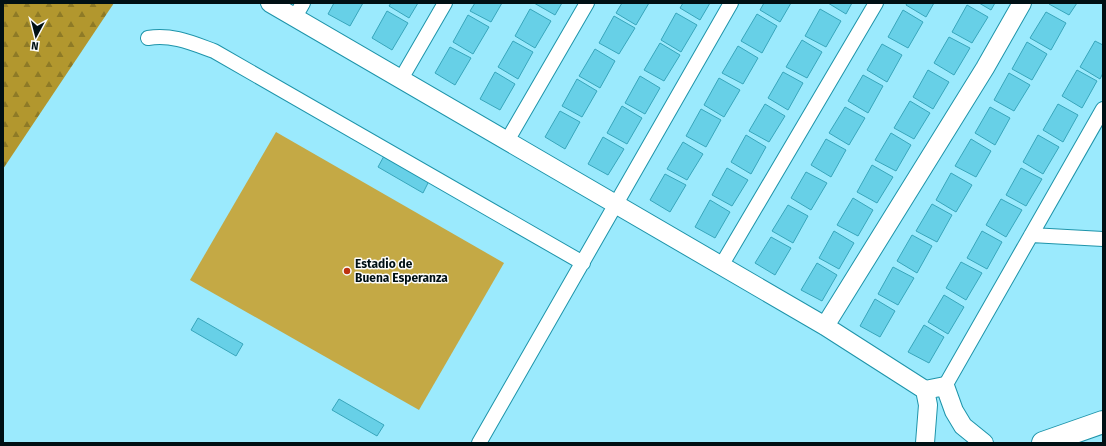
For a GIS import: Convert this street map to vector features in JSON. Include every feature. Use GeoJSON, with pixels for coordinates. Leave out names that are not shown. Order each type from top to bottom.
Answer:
{"type":"FeatureCollection","features":[{"type":"Feature","properties":{"kind":"highway"},"geometry":{"type":"LineString","coordinates":[[1043,443],[1103,422]]}},
{"type":"Feature","properties":{"kind":"street"},"geometry":{"type":"LineString","coordinates":[[270,3],[299,10],[401,79],[825,326],[925,390],[945,386],[1103,109]]}},
{"type":"Feature","properties":{"kind":"street"},"geometry":{"type":"LineString","coordinates":[[401,79],[445,3]]}},
{"type":"Feature","properties":{"kind":"street"},"geometry":{"type":"LineString","coordinates":[[507,141],[588,3]]}},
{"type":"Feature","properties":{"kind":"street"},"geometry":{"type":"LineString","coordinates":[[479,443],[731,3]]}},
{"type":"Feature","properties":{"kind":"street"},"geometry":{"type":"LineString","coordinates":[[721,266],[876,3]]}},
{"type":"Feature","properties":{"kind":"street"},"geometry":{"type":"LineString","coordinates":[[825,326],[985,68],[1022,3]]}},
{"type":"Feature","properties":{"kind":"street"},"geometry":{"type":"LineString","coordinates":[[148,38],[162,36],[174,38],[214,51],[583,263]]}},
{"type":"Feature","properties":{"kind":"street"},"geometry":{"type":"LineString","coordinates":[[1031,235],[1103,239]]}},
{"type":"Feature","properties":{"kind":"street"},"geometry":{"type":"LineString","coordinates":[[945,386],[954,411],[963,426],[984,443]]}},
{"type":"Feature","properties":{"kind":"street"},"geometry":{"type":"LineString","coordinates":[[925,390],[928,404],[925,443]]}},
{"type":"Feature","properties":{"kind":"green space"},"geometry":{"type":"Polygon","coordinates":[[[3,3],[114,3],[3,169],[3,3]]]}},
{"type":"Feature","properties":{"kind":"shaded area","name":"Estadio de Buena Esperanza"},"geometry":{"type":"Polygon","coordinates":[[[276,132],[504,263],[419,410],[190,280],[276,132]]]}},
{"type":"Feature","properties":{"kind":"building"},"geometry":{"type":"Polygon","coordinates":[[[334,3],[363,3],[350,26],[328,14],[334,3]]]}},
{"type":"Feature","properties":{"kind":"building"},"geometry":{"type":"Polygon","coordinates":[[[391,3],[418,3],[409,18],[389,6],[391,3]]]}},
{"type":"Feature","properties":{"kind":"building"},"geometry":{"type":"Polygon","coordinates":[[[475,3],[502,3],[491,22],[470,11],[475,3]]]}},
{"type":"Feature","properties":{"kind":"building"},"geometry":{"type":"Polygon","coordinates":[[[534,3],[562,3],[555,15],[534,3]]]}},
{"type":"Feature","properties":{"kind":"building"},"geometry":{"type":"Polygon","coordinates":[[[622,3],[649,3],[636,25],[616,13],[622,3]]]}},
{"type":"Feature","properties":{"kind":"building"},"geometry":{"type":"Polygon","coordinates":[[[683,3],[710,3],[700,20],[680,8],[683,3]]]}},
{"type":"Feature","properties":{"kind":"building"},"geometry":{"type":"Polygon","coordinates":[[[764,3],[791,3],[780,22],[760,10],[764,3]]]}},
{"type":"Feature","properties":{"kind":"building"},"geometry":{"type":"Polygon","coordinates":[[[828,3],[852,3],[846,14],[828,3]]]}},
{"type":"Feature","properties":{"kind":"building"},"geometry":{"type":"Polygon","coordinates":[[[907,3],[934,3],[926,17],[906,5],[907,3]]]}},
{"type":"Feature","properties":{"kind":"building"},"geometry":{"type":"Polygon","coordinates":[[[979,3],[995,3],[991,10],[979,3]]]}},
{"type":"Feature","properties":{"kind":"building"},"geometry":{"type":"Polygon","coordinates":[[[1077,3],[1069,15],[1049,4],[1077,3]]]}},
{"type":"Feature","properties":{"kind":"building"},"geometry":{"type":"Polygon","coordinates":[[[967,5],[988,17],[972,43],[952,32],[967,5]]]}},
{"type":"Feature","properties":{"kind":"building"},"geometry":{"type":"Polygon","coordinates":[[[530,9],[551,21],[535,48],[515,36],[530,9]]]}},
{"type":"Feature","properties":{"kind":"building"},"geometry":{"type":"Polygon","coordinates":[[[820,9],[841,21],[826,47],[805,36],[820,9]]]}},
{"type":"Feature","properties":{"kind":"building"},"geometry":{"type":"Polygon","coordinates":[[[903,10],[923,22],[908,48],[888,37],[903,10]]]}},
{"type":"Feature","properties":{"kind":"building"},"geometry":{"type":"Polygon","coordinates":[[[387,11],[408,23],[392,50],[372,38],[387,11]]]}},
{"type":"Feature","properties":{"kind":"building"},"geometry":{"type":"Polygon","coordinates":[[[1046,12],[1066,23],[1051,50],[1030,38],[1046,12]]]}},
{"type":"Feature","properties":{"kind":"building"},"geometry":{"type":"Polygon","coordinates":[[[676,13],[697,25],[681,52],[661,40],[676,13]]]}},
{"type":"Feature","properties":{"kind":"building"},"geometry":{"type":"Polygon","coordinates":[[[757,14],[777,26],[762,53],[741,41],[757,14]]]}},
{"type":"Feature","properties":{"kind":"building"},"geometry":{"type":"Polygon","coordinates":[[[468,15],[489,27],[473,54],[453,42],[468,15]]]}},
{"type":"Feature","properties":{"kind":"building"},"geometry":{"type":"Polygon","coordinates":[[[614,16],[635,28],[619,54],[599,43],[614,16]]]}},
{"type":"Feature","properties":{"kind":"building"},"geometry":{"type":"Polygon","coordinates":[[[949,37],[970,48],[954,75],[934,63],[949,37]]]}},
{"type":"Feature","properties":{"kind":"building"},"geometry":{"type":"Polygon","coordinates":[[[802,40],[822,52],[807,78],[786,67],[802,40]]]}},
{"type":"Feature","properties":{"kind":"building"},"geometry":{"type":"Polygon","coordinates":[[[513,41],[533,52],[518,79],[498,67],[513,41]]]}},
{"type":"Feature","properties":{"kind":"building"},"geometry":{"type":"Polygon","coordinates":[[[1095,41],[1103,45],[1103,73],[1100,79],[1080,67],[1095,41]]]}},
{"type":"Feature","properties":{"kind":"building"},"geometry":{"type":"Polygon","coordinates":[[[1027,42],[1047,54],[1032,80],[1012,69],[1027,42]]]}},
{"type":"Feature","properties":{"kind":"building"},"geometry":{"type":"Polygon","coordinates":[[[660,43],[680,55],[664,81],[644,70],[660,43]]]}},
{"type":"Feature","properties":{"kind":"building"},"geometry":{"type":"Polygon","coordinates":[[[882,44],[902,55],[887,82],[867,70],[882,44]]]}},
{"type":"Feature","properties":{"kind":"building"},"geometry":{"type":"Polygon","coordinates":[[[738,46],[758,58],[743,84],[722,73],[738,46]]]}},
{"type":"Feature","properties":{"kind":"building"},"geometry":{"type":"Polygon","coordinates":[[[450,47],[471,58],[455,85],[435,73],[450,47]]]}},
{"type":"Feature","properties":{"kind":"building"},"geometry":{"type":"Polygon","coordinates":[[[595,49],[615,61],[600,88],[579,76],[595,49]]]}},
{"type":"Feature","properties":{"kind":"building"},"geometry":{"type":"Polygon","coordinates":[[[928,70],[949,82],[933,109],[913,97],[928,70]]]}},
{"type":"Feature","properties":{"kind":"building"},"geometry":{"type":"Polygon","coordinates":[[[1077,70],[1097,81],[1082,108],[1062,96],[1077,70]]]}},
{"type":"Feature","properties":{"kind":"building"},"geometry":{"type":"Polygon","coordinates":[[[495,72],[515,84],[500,110],[480,99],[495,72]]]}},
{"type":"Feature","properties":{"kind":"building"},"geometry":{"type":"Polygon","coordinates":[[[783,72],[803,83],[788,110],[768,98],[783,72]]]}},
{"type":"Feature","properties":{"kind":"building"},"geometry":{"type":"Polygon","coordinates":[[[1009,73],[1030,85],[1014,111],[994,100],[1009,73]]]}},
{"type":"Feature","properties":{"kind":"building"},"geometry":{"type":"Polygon","coordinates":[[[863,75],[883,86],[868,113],[848,101],[863,75]]]}},
{"type":"Feature","properties":{"kind":"building"},"geometry":{"type":"Polygon","coordinates":[[[640,76],[660,88],[645,114],[625,103],[640,76]]]}},
{"type":"Feature","properties":{"kind":"building"},"geometry":{"type":"Polygon","coordinates":[[[719,78],[740,90],[724,117],[704,105],[719,78]]]}},
{"type":"Feature","properties":{"kind":"building"},"geometry":{"type":"Polygon","coordinates":[[[577,79],[597,91],[582,117],[562,106],[577,79]]]}},
{"type":"Feature","properties":{"kind":"building"},"geometry":{"type":"Polygon","coordinates":[[[910,101],[930,113],[914,139],[894,128],[910,101]]]}},
{"type":"Feature","properties":{"kind":"building"},"geometry":{"type":"Polygon","coordinates":[[[765,104],[785,116],[769,142],[749,131],[765,104]]]}},
{"type":"Feature","properties":{"kind":"building"},"geometry":{"type":"Polygon","coordinates":[[[1058,104],[1078,115],[1063,142],[1043,130],[1058,104]]]}},
{"type":"Feature","properties":{"kind":"building"},"geometry":{"type":"Polygon","coordinates":[[[622,106],[642,118],[627,144],[607,133],[622,106]]]}},
{"type":"Feature","properties":{"kind":"building"},"geometry":{"type":"Polygon","coordinates":[[[845,107],[865,118],[849,145],[829,133],[845,107]]]}},
{"type":"Feature","properties":{"kind":"building"},"geometry":{"type":"Polygon","coordinates":[[[990,107],[1010,118],[995,145],[975,133],[990,107]]]}},
{"type":"Feature","properties":{"kind":"building"},"geometry":{"type":"Polygon","coordinates":[[[701,109],[721,120],[706,147],[686,136],[701,109]]]}},
{"type":"Feature","properties":{"kind":"building"},"geometry":{"type":"Polygon","coordinates":[[[560,111],[580,122],[565,149],[545,137],[560,111]]]}},
{"type":"Feature","properties":{"kind":"building"},"geometry":{"type":"Polygon","coordinates":[[[891,133],[911,145],[896,171],[875,160],[891,133]]]}},
{"type":"Feature","properties":{"kind":"building"},"geometry":{"type":"Polygon","coordinates":[[[746,135],[766,147],[751,174],[731,162],[746,135]]]}},
{"type":"Feature","properties":{"kind":"building"},"geometry":{"type":"Polygon","coordinates":[[[1038,135],[1059,147],[1043,174],[1023,162],[1038,135]]]}},
{"type":"Feature","properties":{"kind":"building"},"geometry":{"type":"Polygon","coordinates":[[[603,137],[624,149],[608,175],[588,164],[603,137]]]}},
{"type":"Feature","properties":{"kind":"building"},"geometry":{"type":"Polygon","coordinates":[[[826,139],[846,150],[831,177],[811,165],[826,139]]]}},
{"type":"Feature","properties":{"kind":"building"},"geometry":{"type":"Polygon","coordinates":[[[971,139],[991,151],[976,177],[955,166],[971,139]]]}},
{"type":"Feature","properties":{"kind":"building"},"geometry":{"type":"Polygon","coordinates":[[[683,142],[703,154],[687,180],[667,169],[683,142]]]}},
{"type":"Feature","properties":{"kind":"building"},"geometry":{"type":"Polygon","coordinates":[[[384,156],[429,181],[423,193],[378,167],[384,156]]]}},
{"type":"Feature","properties":{"kind":"building"},"geometry":{"type":"Polygon","coordinates":[[[872,165],[893,177],[877,203],[857,192],[872,165]]]}},
{"type":"Feature","properties":{"kind":"building"},"geometry":{"type":"Polygon","coordinates":[[[727,168],[748,180],[732,206],[712,195],[727,168]]]}},
{"type":"Feature","properties":{"kind":"building"},"geometry":{"type":"Polygon","coordinates":[[[1021,168],[1042,179],[1026,206],[1006,195],[1021,168]]]}},
{"type":"Feature","properties":{"kind":"building"},"geometry":{"type":"Polygon","coordinates":[[[806,172],[827,183],[811,210],[791,198],[806,172]]]}},
{"type":"Feature","properties":{"kind":"building"},"geometry":{"type":"Polygon","coordinates":[[[951,173],[972,185],[956,212],[936,200],[951,173]]]}},
{"type":"Feature","properties":{"kind":"building"},"geometry":{"type":"Polygon","coordinates":[[[665,174],[686,185],[670,212],[650,200],[665,174]]]}},
{"type":"Feature","properties":{"kind":"building"},"geometry":{"type":"Polygon","coordinates":[[[853,198],[873,210],[858,236],[837,225],[853,198]]]}},
{"type":"Feature","properties":{"kind":"building"},"geometry":{"type":"Polygon","coordinates":[[[1001,199],[1022,210],[1006,237],[986,225],[1001,199]]]}},
{"type":"Feature","properties":{"kind":"building"},"geometry":{"type":"Polygon","coordinates":[[[710,200],[730,212],[715,238],[695,227],[710,200]]]}},
{"type":"Feature","properties":{"kind":"building"},"geometry":{"type":"Polygon","coordinates":[[[932,204],[952,215],[937,242],[916,231],[932,204]]]}},
{"type":"Feature","properties":{"kind":"building"},"geometry":{"type":"Polygon","coordinates":[[[788,205],[808,216],[793,243],[772,231],[788,205]]]}},
{"type":"Feature","properties":{"kind":"building"},"geometry":{"type":"Polygon","coordinates":[[[834,231],[854,243],[839,269],[819,258],[834,231]]]}},
{"type":"Feature","properties":{"kind":"building"},"geometry":{"type":"Polygon","coordinates":[[[982,231],[1002,242],[987,269],[967,258],[982,231]]]}},
{"type":"Feature","properties":{"kind":"building"},"geometry":{"type":"Polygon","coordinates":[[[912,235],[932,246],[917,273],[897,261],[912,235]]]}},
{"type":"Feature","properties":{"kind":"building"},"geometry":{"type":"Polygon","coordinates":[[[771,237],[791,248],[775,275],[755,263],[771,237]]]}},
{"type":"Feature","properties":{"kind":"building"},"geometry":{"type":"Polygon","coordinates":[[[961,262],[982,273],[966,300],[946,288],[961,262]]]}},
{"type":"Feature","properties":{"kind":"building"},"geometry":{"type":"Polygon","coordinates":[[[817,263],[837,275],[822,301],[801,290],[817,263]]]}},
{"type":"Feature","properties":{"kind":"building"},"geometry":{"type":"Polygon","coordinates":[[[893,267],[914,278],[898,305],[878,294],[893,267]]]}},
{"type":"Feature","properties":{"kind":"building"},"geometry":{"type":"Polygon","coordinates":[[[944,295],[964,307],[948,334],[928,322],[944,295]]]}},
{"type":"Feature","properties":{"kind":"building"},"geometry":{"type":"Polygon","coordinates":[[[875,299],[895,311],[880,337],[860,326],[875,299]]]}},
{"type":"Feature","properties":{"kind":"building"},"geometry":{"type":"Polygon","coordinates":[[[198,318],[243,344],[236,356],[191,330],[198,318]]]}},
{"type":"Feature","properties":{"kind":"building"},"geometry":{"type":"Polygon","coordinates":[[[924,325],[944,337],[929,363],[908,352],[924,325]]]}},
{"type":"Feature","properties":{"kind":"building"},"geometry":{"type":"Polygon","coordinates":[[[339,399],[384,425],[377,436],[332,410],[339,399]]]}},
{"type":"Feature","properties":{"kind":"place","name":"Estadio de Buena Esperanza"},"geometry":{"type":"Point","coordinates":[347,271]}}]}
